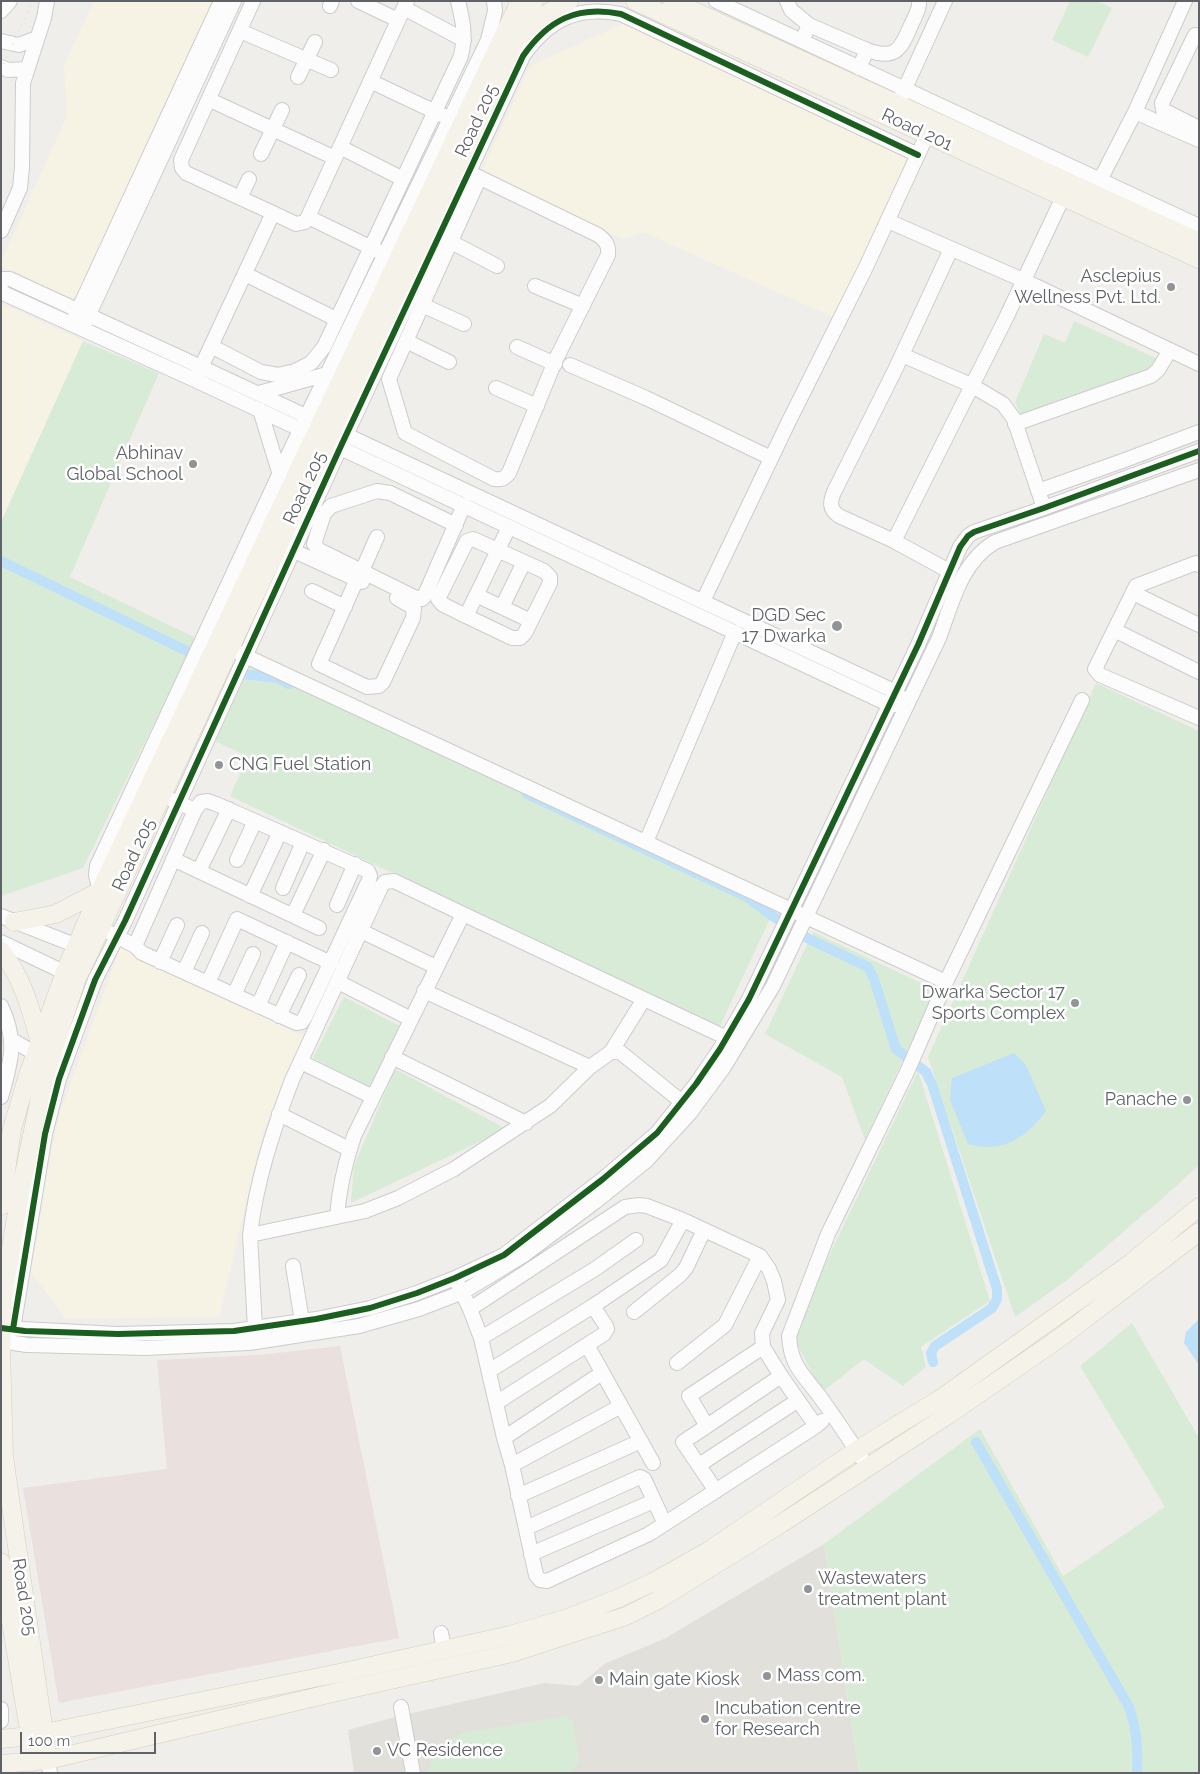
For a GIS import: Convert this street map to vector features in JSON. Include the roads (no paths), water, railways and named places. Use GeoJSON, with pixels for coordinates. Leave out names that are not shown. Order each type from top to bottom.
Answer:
{"type":"FeatureCollection","features":[{"type":"Feature","properties":{"kind":"main road"},"geometry":{"type":"LineString","coordinates":[[505,1],[509,39]]}},
{"type":"Feature","properties":{"kind":"main road","name":"Road 205"},"geometry":{"type":"LineString","coordinates":[[1,1206],[12,1129],[38,1049],[83,950],[100,891],[324,432],[468,173],[520,1]]}},
{"type":"Feature","properties":{"kind":"main road","name":"Road 205"},"geometry":{"type":"LineString","coordinates":[[83,950],[100,928],[230,648],[456,122],[534,1]]}},
{"type":"Feature","properties":{"kind":"main road"},"geometry":{"type":"LineString","coordinates":[[509,39],[539,18],[569,1]]}},
{"type":"Feature","properties":{"kind":"main road","name":"Road 201"},"geometry":{"type":"LineString","coordinates":[[635,1],[1199,259]]}},
{"type":"Feature","properties":{"kind":"main road","name":"Road 201"},"geometry":{"type":"LineString","coordinates":[[672,1],[901,97],[1097,187],[1199,242]]}},
{"type":"Feature","properties":{"kind":"main road"},"geometry":{"type":"LineString","coordinates":[[7,919],[56,914],[100,891]]}},
{"type":"Feature","properties":{"kind":"main road"},"geometry":{"type":"LineString","coordinates":[[1,951],[12,964],[23,986],[38,1049]]}},
{"type":"Feature","properties":{"kind":"main road","name":"Road 205"},"geometry":{"type":"LineString","coordinates":[[41,1767],[4,1457],[3,1298],[20,1193],[41,1092],[64,1017],[71,975]]}},
{"type":"Feature","properties":{"kind":"main road"},"geometry":{"type":"LineString","coordinates":[[1,1739],[37,1735],[339,1673],[442,1641],[510,1635],[568,1618],[619,1598],[653,1582],[715,1546],[857,1450],[940,1399],[1131,1263],[1199,1207]]}},
{"type":"Feature","properties":{"kind":"main road"},"geometry":{"type":"LineString","coordinates":[[1,1764],[41,1767],[341,1691],[512,1653],[626,1616],[658,1600],[779,1525],[948,1415],[1061,1337],[1199,1232]]}},
{"type":"Feature","properties":{"kind":"main road","name":"Road 205"},"geometry":{"type":"LineString","coordinates":[[1,1562],[37,1735]]}},
{"type":"Feature","properties":{"kind":"street"},"geometry":{"type":"LineString","coordinates":[[1,11],[10,1]]}},
{"type":"Feature","properties":{"kind":"street"},"geometry":{"type":"LineString","coordinates":[[1,230],[20,188],[23,83],[44,18],[47,1]]}},
{"type":"Feature","properties":{"kind":"street"},"geometry":{"type":"LineString","coordinates":[[77,327],[221,1]]}},
{"type":"Feature","properties":{"kind":"street"},"geometry":{"type":"LineString","coordinates":[[83,312],[234,1]]}},
{"type":"Feature","properties":{"kind":"street"},"geometry":{"type":"LineString","coordinates":[[253,1],[182,160],[182,168],[186,173],[296,224],[306,222],[403,10]]}},
{"type":"Feature","properties":{"kind":"street"},"geometry":{"type":"LineString","coordinates":[[358,1],[403,10],[464,40]]}},
{"type":"Feature","properties":{"kind":"street"},"geometry":{"type":"LineString","coordinates":[[211,346],[261,372],[278,375],[295,371],[311,363],[324,347],[461,56],[464,24],[458,1]]}},
{"type":"Feature","properties":{"kind":"street"},"geometry":{"type":"LineString","coordinates":[[4,1334],[45,1134],[59,1079],[95,980],[179,803],[294,551],[324,432],[327,374],[385,254],[456,122],[488,40],[495,11],[494,1]]}},
{"type":"Feature","properties":{"kind":"street"},"geometry":{"type":"LineString","coordinates":[[787,1],[791,10],[809,25],[877,54],[885,54],[902,46],[919,9],[919,1]]}},
{"type":"Feature","properties":{"kind":"street"},"geometry":{"type":"LineString","coordinates":[[721,2],[740,6],[801,41],[859,68],[901,97],[945,1]]}},
{"type":"Feature","properties":{"kind":"street"},"geometry":{"type":"LineString","coordinates":[[1185,1],[1135,112],[1097,187],[1199,226]]}},
{"type":"Feature","properties":{"kind":"street"},"geometry":{"type":"LineString","coordinates":[[468,173],[605,240],[609,246],[608,255],[554,364],[509,473],[500,480],[494,479],[405,433],[389,379],[451,242],[468,173],[524,56],[535,39],[550,26],[568,17],[588,11],[604,10],[621,14],[918,155]]}},
{"type":"Feature","properties":{"kind":"street"},"geometry":{"type":"LineString","coordinates":[[801,41],[809,25]]}},
{"type":"Feature","properties":{"kind":"street"},"geometry":{"type":"LineString","coordinates":[[1174,25],[1198,31],[1162,103],[1162,107],[1163,110],[1199,128]]}},
{"type":"Feature","properties":{"kind":"street"},"geometry":{"type":"LineString","coordinates":[[240,30],[331,70]]}},
{"type":"Feature","properties":{"kind":"street"},"geometry":{"type":"LineString","coordinates":[[1,40],[19,44],[37,38]]}},
{"type":"Feature","properties":{"kind":"street"},"geometry":{"type":"LineString","coordinates":[[298,77],[315,42]]}},
{"type":"Feature","properties":{"kind":"street"},"geometry":{"type":"LineString","coordinates":[[859,68],[867,50]]}},
{"type":"Feature","properties":{"kind":"street"},"geometry":{"type":"LineString","coordinates":[[1,67],[8,70],[27,69]]}},
{"type":"Feature","properties":{"kind":"street"},"geometry":{"type":"LineString","coordinates":[[370,81],[456,122]]}},
{"type":"Feature","properties":{"kind":"street"},"geometry":{"type":"LineString","coordinates":[[210,100],[273,129],[403,179]]}},
{"type":"Feature","properties":{"kind":"street"},"geometry":{"type":"LineString","coordinates":[[261,154],[282,110]]}},
{"type":"Feature","properties":{"kind":"street"},"geometry":{"type":"LineString","coordinates":[[1135,112],[1199,140]]}},
{"type":"Feature","properties":{"kind":"street"},"geometry":{"type":"LineString","coordinates":[[703,601],[771,458],[866,267],[927,135]]}},
{"type":"Feature","properties":{"kind":"street"},"geometry":{"type":"LineString","coordinates":[[240,198],[249,179]]}},
{"type":"Feature","properties":{"kind":"street"},"geometry":{"type":"LineString","coordinates":[[894,541],[1024,280],[1063,197]]}},
{"type":"Feature","properties":{"kind":"street"},"geometry":{"type":"LineString","coordinates":[[195,380],[273,214]]}},
{"type":"Feature","properties":{"kind":"street"},"geometry":{"type":"LineString","coordinates":[[308,217],[385,254]]}},
{"type":"Feature","properties":{"kind":"street"},"geometry":{"type":"LineString","coordinates":[[888,221],[1024,280],[1199,364]]}},
{"type":"Feature","properties":{"kind":"street"},"geometry":{"type":"LineString","coordinates":[[451,242],[497,266]]}},
{"type":"Feature","properties":{"kind":"street"},"geometry":{"type":"LineString","coordinates":[[949,572],[894,541],[839,516],[832,510],[830,504],[834,492],[902,355],[951,249]]}},
{"type":"Feature","properties":{"kind":"street"},"geometry":{"type":"LineString","coordinates":[[244,274],[336,319]]}},
{"type":"Feature","properties":{"kind":"street"},"geometry":{"type":"LineString","coordinates":[[1,279],[10,279],[202,366],[259,394],[324,432],[464,505],[890,705],[907,705]]}},
{"type":"Feature","properties":{"kind":"street"},"geometry":{"type":"LineString","coordinates":[[535,286],[583,306]]}},
{"type":"Feature","properties":{"kind":"street"},"geometry":{"type":"LineString","coordinates":[[1,290],[5,294],[260,410],[324,432],[490,502],[896,692],[907,705]]}},
{"type":"Feature","properties":{"kind":"street"},"geometry":{"type":"LineString","coordinates":[[422,305],[464,324]]}},
{"type":"Feature","properties":{"kind":"street"},"geometry":{"type":"LineString","coordinates":[[406,341],[448,362]]}},
{"type":"Feature","properties":{"kind":"street"},"geometry":{"type":"LineString","coordinates":[[517,347],[554,364]]}},
{"type":"Feature","properties":{"kind":"street"},"geometry":{"type":"LineString","coordinates":[[1016,424],[1151,376],[1158,370],[1170,350]]}},
{"type":"Feature","properties":{"kind":"street"},"geometry":{"type":"LineString","coordinates":[[902,355],[971,385],[1003,404],[1009,410],[1016,424],[1044,508]]}},
{"type":"Feature","properties":{"kind":"street"},"geometry":{"type":"LineString","coordinates":[[570,364],[771,458]]}},
{"type":"Feature","properties":{"kind":"street"},"geometry":{"type":"LineString","coordinates":[[259,394],[327,374]]}},
{"type":"Feature","properties":{"kind":"street"},"geometry":{"type":"LineString","coordinates":[[496,388],[537,406]]}},
{"type":"Feature","properties":{"kind":"street"},"geometry":{"type":"LineString","coordinates":[[260,410],[280,475]]}},
{"type":"Feature","properties":{"kind":"street"},"geometry":{"type":"LineString","coordinates":[[100,891],[96,875],[97,866],[280,475],[324,432]]}},
{"type":"Feature","properties":{"kind":"street"},"geometry":{"type":"LineString","coordinates":[[1038,491],[1199,432]]}},
{"type":"Feature","properties":{"kind":"street"},"geometry":{"type":"LineString","coordinates":[[4,1334],[234,1331],[370,1308],[455,1278],[504,1255],[550,1221],[657,1133],[696,1084],[726,1038],[749,999],[779,938],[918,645],[960,547],[970,534],[1199,450]]}},
{"type":"Feature","properties":{"kind":"street"},"geometry":{"type":"LineString","coordinates":[[4,1334],[28,1344],[146,1348],[249,1343],[359,1326],[419,1309],[463,1292],[524,1255],[646,1161],[690,1113],[724,1067],[773,986],[939,638],[968,567],[986,548],[995,542],[1199,470]]}},
{"type":"Feature","properties":{"kind":"street"},"geometry":{"type":"LineString","coordinates":[[490,502],[500,480]]}},
{"type":"Feature","properties":{"kind":"street"},"geometry":{"type":"LineString","coordinates":[[319,664],[368,687],[379,686],[383,682],[413,618],[414,608],[316,548],[314,544],[324,514],[331,506],[372,492],[382,491],[390,493],[456,525]]}},
{"type":"Feature","properties":{"kind":"street"},"geometry":{"type":"LineString","coordinates":[[294,551],[422,599],[464,505]]}},
{"type":"Feature","properties":{"kind":"street"},"geometry":{"type":"LineString","coordinates":[[466,616],[509,526]]}},
{"type":"Feature","properties":{"kind":"street"},"geometry":{"type":"LineString","coordinates":[[308,685],[377,537]]}},
{"type":"Feature","properties":{"kind":"street"},"geometry":{"type":"LineString","coordinates":[[473,539],[524,562],[548,573],[550,580],[523,636],[512,638],[439,602],[439,596],[467,541],[473,539]]}},
{"type":"Feature","properties":{"kind":"street"},"geometry":{"type":"LineString","coordinates":[[502,607],[524,562]]}},
{"type":"Feature","properties":{"kind":"street"},"geometry":{"type":"LineString","coordinates":[[1199,564],[1196,563],[1136,586],[1096,667],[1097,673],[1199,718]]}},
{"type":"Feature","properties":{"kind":"street"},"geometry":{"type":"LineString","coordinates":[[312,591],[345,607]]}},
{"type":"Feature","properties":{"kind":"street"},"geometry":{"type":"LineString","coordinates":[[1133,593],[1199,625]]}},
{"type":"Feature","properties":{"kind":"street"},"geometry":{"type":"LineString","coordinates":[[476,595],[531,621]]}},
{"type":"Feature","properties":{"kind":"street"},"geometry":{"type":"LineString","coordinates":[[1114,630],[1199,672]]}},
{"type":"Feature","properties":{"kind":"street"},"geometry":{"type":"LineString","coordinates":[[646,842],[735,632]]}},
{"type":"Feature","properties":{"kind":"street"},"geometry":{"type":"LineString","coordinates":[[230,648],[646,842],[791,913],[946,982]]}},
{"type":"Feature","properties":{"kind":"street"},"geometry":{"type":"LineString","coordinates":[[867,1466],[817,1394],[799,1372],[790,1349],[789,1336],[828,1234],[916,1054],[946,982],[1082,700]]}},
{"type":"Feature","properties":{"kind":"street"},"geometry":{"type":"LineString","coordinates":[[162,795],[195,810]]}},
{"type":"Feature","properties":{"kind":"street"},"geometry":{"type":"LineString","coordinates":[[100,928],[135,946],[142,954],[279,1016],[296,1022],[302,1022],[370,876],[368,871],[324,850],[208,801],[201,802],[195,810],[135,946]]}},
{"type":"Feature","properties":{"kind":"street"},"geometry":{"type":"LineString","coordinates":[[199,871],[228,809]]}},
{"type":"Feature","properties":{"kind":"street"},"geometry":{"type":"LineString","coordinates":[[237,860],[255,821]]}},
{"type":"Feature","properties":{"kind":"street"},"geometry":{"type":"LineString","coordinates":[[250,896],[280,832]]}},
{"type":"Feature","properties":{"kind":"street"},"geometry":{"type":"LineString","coordinates":[[283,888],[303,842]]}},
{"type":"Feature","properties":{"kind":"street"},"geometry":{"type":"LineString","coordinates":[[293,916],[324,850]]}},
{"type":"Feature","properties":{"kind":"street"},"geometry":{"type":"LineString","coordinates":[[173,859],[319,928]]}},
{"type":"Feature","properties":{"kind":"street"},"geometry":{"type":"LineString","coordinates":[[336,904],[355,864]]}},
{"type":"Feature","properties":{"kind":"street"},"geometry":{"type":"LineString","coordinates":[[255,1328],[250,1235],[271,1136],[301,1062],[381,886],[385,882],[394,881],[726,1038]]}},
{"type":"Feature","properties":{"kind":"street"},"geometry":{"type":"LineString","coordinates":[[337,1216],[339,1189],[354,1136],[463,914]]}},
{"type":"Feature","properties":{"kind":"street"},"geometry":{"type":"LineString","coordinates":[[7,919],[83,950]]}},
{"type":"Feature","properties":{"kind":"street"},"geometry":{"type":"LineString","coordinates":[[208,984],[237,919],[331,963]]}},
{"type":"Feature","properties":{"kind":"street"},"geometry":{"type":"LineString","coordinates":[[160,962],[177,925]]}},
{"type":"Feature","properties":{"kind":"street"},"geometry":{"type":"LineString","coordinates":[[361,931],[436,967]]}},
{"type":"Feature","properties":{"kind":"street"},"geometry":{"type":"LineString","coordinates":[[184,972],[202,934]]}},
{"type":"Feature","properties":{"kind":"street"},"geometry":{"type":"LineString","coordinates":[[1,942],[71,975]]}},
{"type":"Feature","properties":{"kind":"street"},"geometry":{"type":"LineString","coordinates":[[258,1006],[288,942]]}},
{"type":"Feature","properties":{"kind":"street"},"geometry":{"type":"LineString","coordinates":[[234,995],[253,954]]}},
{"type":"Feature","properties":{"kind":"street"},"geometry":{"type":"LineString","coordinates":[[279,1016],[299,975]]}},
{"type":"Feature","properties":{"kind":"street"},"geometry":{"type":"LineString","coordinates":[[338,982],[411,1019]]}},
{"type":"Feature","properties":{"kind":"street"},"geometry":{"type":"LineString","coordinates":[[424,991],[590,1067]]}},
{"type":"Feature","properties":{"kind":"street"},"geometry":{"type":"LineString","coordinates":[[250,1235],[366,1211],[398,1198],[454,1169],[550,1106],[590,1067],[610,1052],[644,999]]}},
{"type":"Feature","properties":{"kind":"street"},"geometry":{"type":"LineString","coordinates":[[1,1006],[6,1016],[12,1040],[9,1067],[1,1097]]}},
{"type":"Feature","properties":{"kind":"street"},"geometry":{"type":"LineString","coordinates":[[12,1040],[38,1049]]}},
{"type":"Feature","properties":{"kind":"street"},"geometry":{"type":"LineString","coordinates":[[610,1052],[620,1052],[682,1102]]}},
{"type":"Feature","properties":{"kind":"street"},"geometry":{"type":"LineString","coordinates":[[392,1057],[526,1123]]}},
{"type":"Feature","properties":{"kind":"street"},"geometry":{"type":"LineString","coordinates":[[301,1062],[373,1097]]}},
{"type":"Feature","properties":{"kind":"street"},"geometry":{"type":"LineString","coordinates":[[279,1114],[349,1149]]}},
{"type":"Feature","properties":{"kind":"street"},"geometry":{"type":"LineString","coordinates":[[470,1309],[625,1207],[647,1206],[683,1220],[760,1256],[769,1269],[774,1281],[778,1300],[762,1333],[763,1347],[816,1426]]}},
{"type":"Feature","properties":{"kind":"street"},"geometry":{"type":"LineString","coordinates":[[489,1372],[661,1260],[683,1220]]}},
{"type":"Feature","properties":{"kind":"street"},"geometry":{"type":"LineString","coordinates":[[634,1312],[680,1276],[686,1268],[704,1230]]}},
{"type":"Feature","properties":{"kind":"street"},"geometry":{"type":"LineString","coordinates":[[481,1338],[595,1269],[636,1240]]}},
{"type":"Feature","properties":{"kind":"street"},"geometry":{"type":"LineString","coordinates":[[677,1363],[725,1325],[760,1256]]}},
{"type":"Feature","properties":{"kind":"street"},"geometry":{"type":"LineString","coordinates":[[293,1266],[302,1321]]}},
{"type":"Feature","properties":{"kind":"street"},"geometry":{"type":"LineString","coordinates":[[455,1278],[463,1292],[481,1338],[536,1575],[540,1580],[548,1581],[649,1534],[831,1415]]}},
{"type":"Feature","properties":{"kind":"street"},"geometry":{"type":"LineString","coordinates":[[496,1404],[604,1334],[607,1329],[593,1306]]}},
{"type":"Feature","properties":{"kind":"street"},"geometry":{"type":"LineString","coordinates":[[587,1345],[653,1463]]}},
{"type":"Feature","properties":{"kind":"street"},"geometry":{"type":"LineString","coordinates":[[707,1426],[689,1396],[763,1347]]}},
{"type":"Feature","properties":{"kind":"street"},"geometry":{"type":"LineString","coordinates":[[504,1438],[602,1373]]}},
{"type":"Feature","properties":{"kind":"street"},"geometry":{"type":"LineString","coordinates":[[716,1491],[683,1442],[781,1376]]}},
{"type":"Feature","properties":{"kind":"street"},"geometry":{"type":"LineString","coordinates":[[699,1465],[798,1401]]}},
{"type":"Feature","properties":{"kind":"street"},"geometry":{"type":"LineString","coordinates":[[512,1465],[622,1406]]}},
{"type":"Feature","properties":{"kind":"street"},"geometry":{"type":"LineString","coordinates":[[518,1496],[640,1441]]}},
{"type":"Feature","properties":{"kind":"street"},"geometry":{"type":"LineString","coordinates":[[526,1528],[640,1477],[644,1479],[665,1524]]}},
{"type":"Feature","properties":{"kind":"street"},"geometry":{"type":"LineString","coordinates":[[531,1554],[654,1501]]}},
{"type":"Feature","properties":{"kind":"street"},"geometry":{"type":"LineString","coordinates":[[401,1707],[413,1773]]}},
{"type":"Feature","properties":{"kind":"street"},"geometry":{"type":"LineString","coordinates":[[1,1709],[1,1721]]}},
{"type":"Feature","properties":{"kind":"water"},"geometry":{"type":"Polygon","coordinates":[[[1014,1053],[1026,1065],[1046,1111],[1030,1129],[1012,1141],[992,1147],[968,1144],[950,1100],[952,1078],[1014,1053]]]}},
{"type":"Feature","properties":{"kind":"water"},"geometry":{"type":"Polygon","coordinates":[[[1199,1319],[1199,1365],[1184,1343],[1186,1332],[1199,1319]]]}},
{"type":"Feature","properties":{"kind":"waterway"},"geometry":{"type":"LineString","coordinates":[[1,561],[191,653]]}},
{"type":"Feature","properties":{"kind":"waterway"},"geometry":{"type":"LineString","coordinates":[[242,674],[278,678],[289,684]]}},
{"type":"Feature","properties":{"kind":"waterway"},"geometry":{"type":"LineString","coordinates":[[527,794],[747,897],[809,939],[868,967],[874,979],[896,1049],[926,1072],[932,1084],[997,1289],[997,1299],[992,1308],[935,1346],[931,1353],[933,1362]]}},
{"type":"Feature","properties":{"kind":"waterway"},"geometry":{"type":"LineString","coordinates":[[976,1442],[1129,1707],[1136,1740],[1137,1773]]}},
{"type":"Feature","properties":{"kind":"railway"},"geometry":{"type":"LineString","coordinates":[[1,70],[33,1]]}},
{"type":"Feature","properties":{"kind":"place","name":"Asclepius Wellness Pvt. Ltd."},"geometry":{"type":"Point","coordinates":[1171,287]}},
{"type":"Feature","properties":{"kind":"place","name":"Abhinav Global School"},"geometry":{"type":"Point","coordinates":[193,464]}},
{"type":"Feature","properties":{"kind":"place","name":"DGD Sec 17 Dwarka"},"geometry":{"type":"Point","coordinates":[837,626]}},
{"type":"Feature","properties":{"kind":"place","name":"CNG Fuel Station"},"geometry":{"type":"Point","coordinates":[219,765]}},
{"type":"Feature","properties":{"kind":"place","name":"Dwarka Sector 17 Sports Complex"},"geometry":{"type":"Point","coordinates":[1075,1003]}},
{"type":"Feature","properties":{"kind":"place","name":"Panache"},"geometry":{"type":"Point","coordinates":[1187,1100]}},
{"type":"Feature","properties":{"kind":"place","name":"Wastewaters treatment plant"},"geometry":{"type":"Point","coordinates":[808,1589]}},
{"type":"Feature","properties":{"kind":"place","name":"Mass com."},"geometry":{"type":"Point","coordinates":[767,1676]}},
{"type":"Feature","properties":{"kind":"place","name":"Main gate Kiosk"},"geometry":{"type":"Point","coordinates":[599,1680]}},
{"type":"Feature","properties":{"kind":"place","name":"Incubation centre for Research"},"geometry":{"type":"Point","coordinates":[705,1719]}},
{"type":"Feature","properties":{"kind":"place","name":"VC Residence"},"geometry":{"type":"Point","coordinates":[377,1751]}}]}
